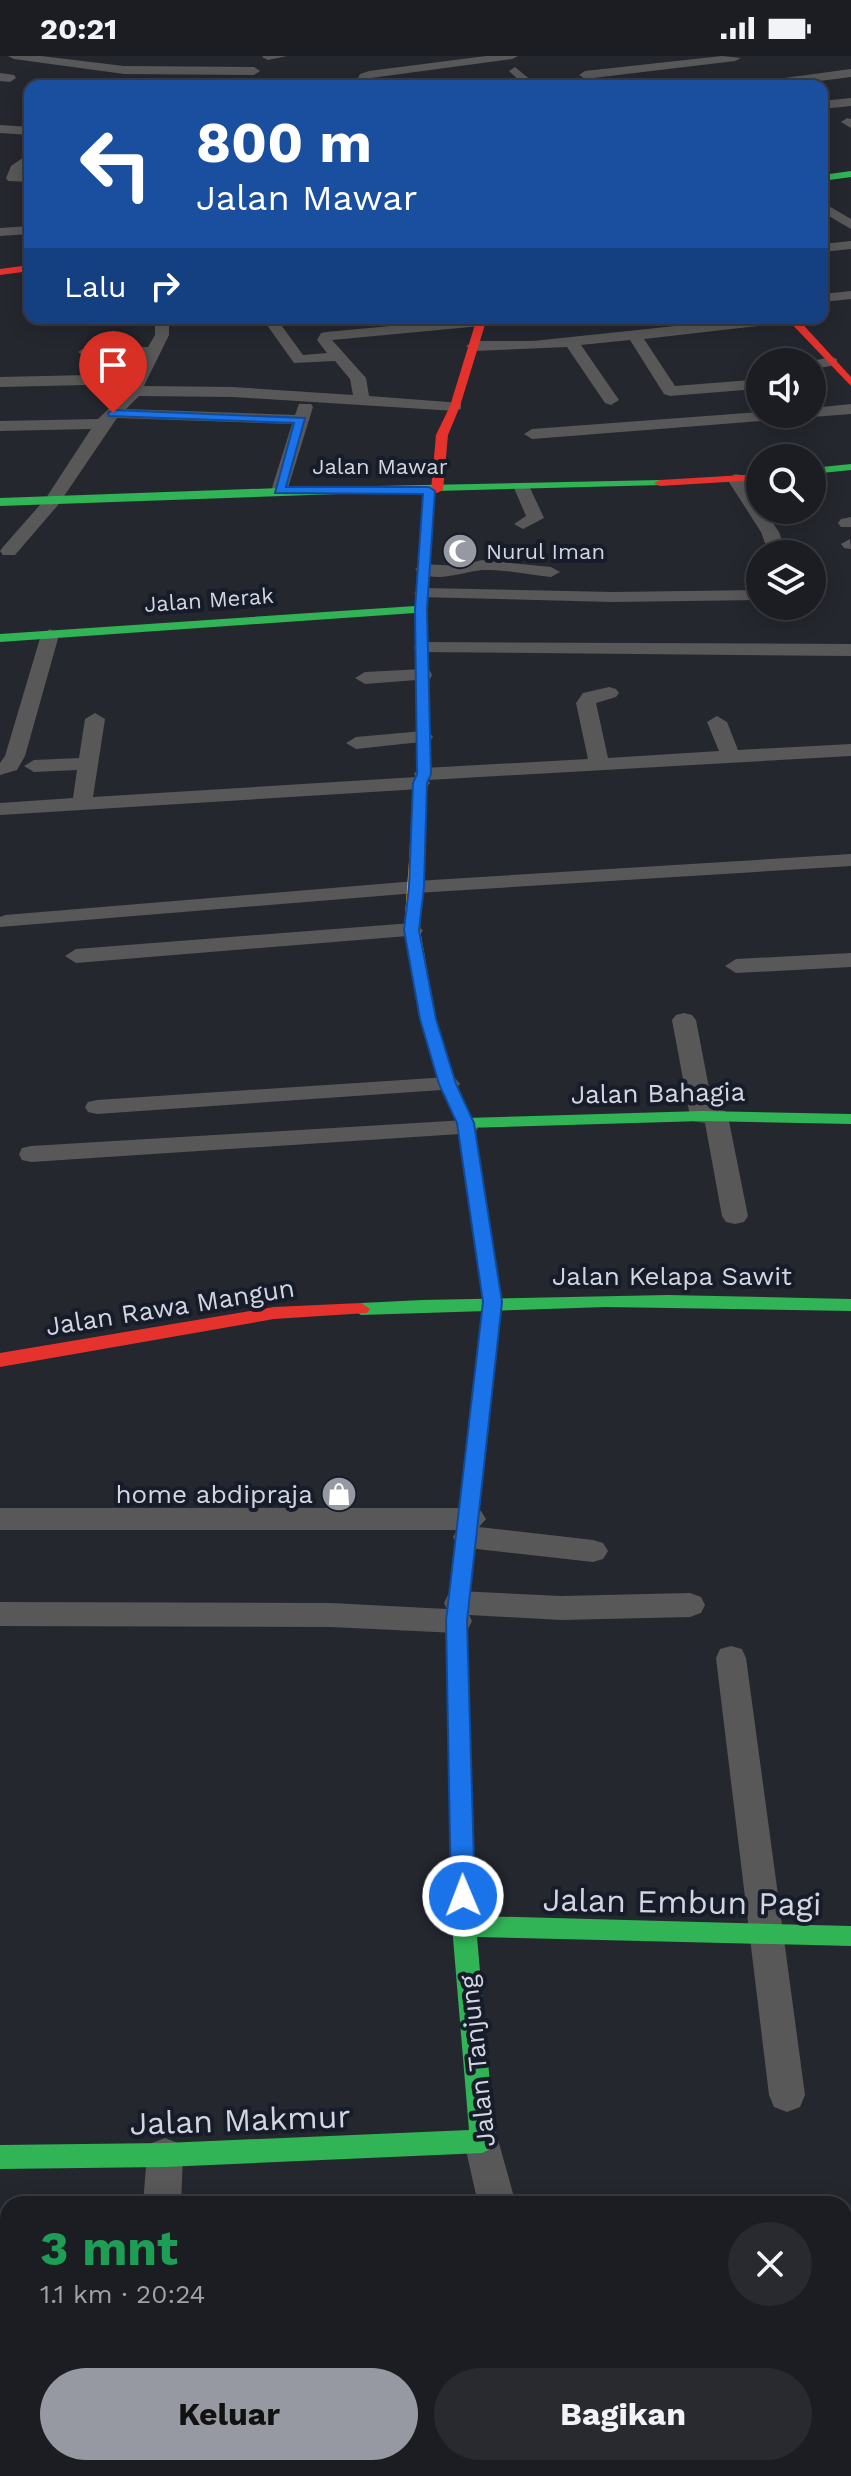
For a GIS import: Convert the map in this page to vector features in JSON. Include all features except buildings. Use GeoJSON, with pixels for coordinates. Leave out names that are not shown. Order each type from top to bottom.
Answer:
{"type":"FeatureCollection","features":[{"type":"Feature","properties":{"kind":"street"},"geometry":{"type":"LineString","coordinates":[[14,56],[124,70],[254,71]]}},
{"type":"Feature","properties":{"kind":"street"},"geometry":{"type":"LineString","coordinates":[[113,80],[138,56]]}},
{"type":"Feature","properties":{"kind":"street"},"geometry":{"type":"LineString","coordinates":[[246,80],[273,56]]}},
{"type":"Feature","properties":{"kind":"street"},"geometry":{"type":"LineString","coordinates":[[363,80],[369,75],[512,56],[526,68],[515,71],[525,80]]}},
{"type":"Feature","properties":{"kind":"street"},"geometry":{"type":"LineString","coordinates":[[585,75],[851,73]]}},
{"type":"Feature","properties":{"kind":"street"},"geometry":{"type":"LineString","coordinates":[[828,104],[851,102]]}},
{"type":"Feature","properties":{"kind":"street"},"geometry":{"type":"LineString","coordinates":[[0,129],[24,131]]}},
{"type":"Feature","properties":{"kind":"street"},"geometry":{"type":"LineString","coordinates":[[0,188],[13,178],[16,169],[24,163]]}},
{"type":"Feature","properties":{"kind":"street"},"geometry":{"type":"LineString","coordinates":[[828,177],[851,174]]}},
{"type":"Feature","properties":{"kind":"street"},"geometry":{"type":"LineString","coordinates":[[13,178],[24,178]]}},
{"type":"Feature","properties":{"kind":"street"},"geometry":{"type":"LineString","coordinates":[[828,210],[851,225]]}},
{"type":"Feature","properties":{"kind":"street"},"geometry":{"type":"LineString","coordinates":[[0,232],[24,230]]}},
{"type":"Feature","properties":{"kind":"street"},"geometry":{"type":"LineString","coordinates":[[828,247],[851,245]]}},
{"type":"Feature","properties":{"kind":"street"},"geometry":{"type":"LineString","coordinates":[[0,272],[24,269]]}},
{"type":"Feature","properties":{"kind":"street"},"geometry":{"type":"LineString","coordinates":[[828,297],[851,295]]}},
{"type":"Feature","properties":{"kind":"street"},"geometry":{"type":"LineString","coordinates":[[9,551],[52,501],[108,418],[136,385],[155,352],[162,335],[162,324]]}},
{"type":"Feature","properties":{"kind":"street"},"geometry":{"type":"LineString","coordinates":[[273,324],[299,360],[339,356]]}},
{"type":"Feature","properties":{"kind":"street"},"geometry":{"type":"LineString","coordinates":[[353,324],[360,331]]}},
{"type":"Feature","properties":{"kind":"street"},"geometry":{"type":"LineString","coordinates":[[362,399],[358,378],[324,340],[326,336],[397,324]]}},
{"type":"Feature","properties":{"kind":"street","name":"Jalan Tanjung"},"geometry":{"type":"LineString","coordinates":[[480,324],[455,406],[446,416],[440,435],[424,569],[422,778],[412,930],[428,1019],[448,1084],[466,1126],[492,1302],[458,1612],[464,1926],[482,2141],[495,2196]]}},
{"type":"Feature","properties":{"kind":"street"},"geometry":{"type":"LineString","coordinates":[[594,324],[603,338]]}},
{"type":"Feature","properties":{"kind":"street"},"geometry":{"type":"LineString","coordinates":[[474,346],[571,342],[736,324]]}},
{"type":"Feature","properties":{"kind":"street"},"geometry":{"type":"LineString","coordinates":[[797,324],[851,383]]}},
{"type":"Feature","properties":{"kind":"street"},"geometry":{"type":"LineString","coordinates":[[634,335],[670,391],[746,386]]}},
{"type":"Feature","properties":{"kind":"street"},"geometry":{"type":"LineString","coordinates":[[571,342],[611,400]]}},
{"type":"Feature","properties":{"kind":"street"},"geometry":{"type":"LineString","coordinates":[[86,352],[155,352]]}},
{"type":"Feature","properties":{"kind":"street"},"geometry":{"type":"LineString","coordinates":[[826,363],[832,362]]}},
{"type":"Feature","properties":{"kind":"street"},"geometry":{"type":"LineString","coordinates":[[0,382],[136,385],[455,406]]}},
{"type":"Feature","properties":{"kind":"street"},"geometry":{"type":"LineString","coordinates":[[279,491],[309,396]]}},
{"type":"Feature","properties":{"kind":"street"},"geometry":{"type":"LineString","coordinates":[[826,412],[851,409]]}},
{"type":"Feature","properties":{"kind":"street"},"geometry":{"type":"LineString","coordinates":[[0,426],[108,418],[301,420]]}},
{"type":"Feature","properties":{"kind":"street"},"geometry":{"type":"LineString","coordinates":[[532,434],[746,418]]}},
{"type":"Feature","properties":{"kind":"street"},"geometry":{"type":"LineString","coordinates":[[826,470],[851,467]]}},
{"type":"Feature","properties":{"kind":"street","name":"Jalan Mawar"},"geometry":{"type":"LineString","coordinates":[[0,502],[279,491],[522,488],[746,478]]}},
{"type":"Feature","properties":{"kind":"street"},"geometry":{"type":"LineString","coordinates":[[735,479],[773,540]]}},
{"type":"Feature","properties":{"kind":"street"},"geometry":{"type":"LineString","coordinates":[[522,488],[535,518],[523,524]]}},
{"type":"Feature","properties":{"kind":"street"},"geometry":{"type":"LineString","coordinates":[[424,569],[458,571],[482,565],[551,572]]}},
{"type":"Feature","properties":{"kind":"street"},"geometry":{"type":"LineString","coordinates":[[422,601],[746,595]]}},
{"type":"Feature","properties":{"kind":"street","name":"Jalan Merak"},"geometry":{"type":"LineString","coordinates":[[0,638],[422,601]]}},
{"type":"Feature","properties":{"kind":"street"},"geometry":{"type":"LineString","coordinates":[[0,769],[10,766],[17,752],[50,635]]}},
{"type":"Feature","properties":{"kind":"street"},"geometry":{"type":"LineString","coordinates":[[423,648],[576,647],[741,653],[851,650]]}},
{"type":"Feature","properties":{"kind":"street"},"geometry":{"type":"LineString","coordinates":[[365,678],[423,675]]}},
{"type":"Feature","properties":{"kind":"street"},"geometry":{"type":"LineString","coordinates":[[599,764],[586,703],[590,697],[609,693]]}},
{"type":"Feature","properties":{"kind":"street"},"geometry":{"type":"LineString","coordinates":[[82,804],[95,719]]}},
{"type":"Feature","properties":{"kind":"street"},"geometry":{"type":"LineString","coordinates":[[717,722],[731,757]]}},
{"type":"Feature","properties":{"kind":"street"},"geometry":{"type":"LineString","coordinates":[[356,743],[423,737]]}},
{"type":"Feature","properties":{"kind":"street"},"geometry":{"type":"LineString","coordinates":[[0,809],[599,764],[851,750]]}},
{"type":"Feature","properties":{"kind":"street"},"geometry":{"type":"LineString","coordinates":[[34,766],[87,764]]}},
{"type":"Feature","properties":{"kind":"street"},"geometry":{"type":"LineString","coordinates":[[5,922],[416,887],[851,860]]}},
{"type":"Feature","properties":{"kind":"street"},"geometry":{"type":"LineString","coordinates":[[76,956],[412,930]]}},
{"type":"Feature","properties":{"kind":"street"},"geometry":{"type":"LineString","coordinates":[[736,966],[851,960]]}},
{"type":"Feature","properties":{"kind":"street"},"geometry":{"type":"LineString","coordinates":[[684,1020],[700,1093],[735,1216]]}},
{"type":"Feature","properties":{"kind":"street"},"geometry":{"type":"LineString","coordinates":[[97,1107],[448,1084]]}},
{"type":"Feature","properties":{"kind":"street","name":"Jalan Bahagia"},"geometry":{"type":"LineString","coordinates":[[466,1126],[709,1116],[851,1119]]}},
{"type":"Feature","properties":{"kind":"street"},"geometry":{"type":"LineString","coordinates":[[31,1154],[466,1126]]}},
{"type":"Feature","properties":{"kind":"street","name":"Jalan Kelapa Sawit"},"geometry":{"type":"LineString","coordinates":[[492,1302],[740,1300],[851,1305]]}},
{"type":"Feature","properties":{"kind":"street","name":"Jalan Rawa Mangun"},"geometry":{"type":"LineString","coordinates":[[0,1360],[274,1313],[492,1302]]}},
{"type":"Feature","properties":{"kind":"street"},"geometry":{"type":"LineString","coordinates":[[0,1519],[469,1528],[593,1551]]}},
{"type":"Feature","properties":{"kind":"street"},"geometry":{"type":"LineString","coordinates":[[0,1614],[331,1615],[690,1605]]}},
{"type":"Feature","properties":{"kind":"street"},"geometry":{"type":"LineString","coordinates":[[731,1658],[787,2095]]}},
{"type":"Feature","properties":{"kind":"street","name":"Jalan Embun Pagi"},"geometry":{"type":"LineString","coordinates":[[464,1926],[851,1936]]}},
{"type":"Feature","properties":{"kind":"street","name":"Jalan Makmur"},"geometry":{"type":"LineString","coordinates":[[0,2157],[165,2155],[482,2141]]}},
{"type":"Feature","properties":{"kind":"street"},"geometry":{"type":"LineString","coordinates":[[162,2196],[165,2155]]}},
{"type":"Feature","properties":{"kind":"traffic: fast"},"geometry":{"type":"LineString","coordinates":[[828,177],[851,174]]}},
{"type":"Feature","properties":{"kind":"traffic: fast"},"geometry":{"type":"LineString","coordinates":[[826,470],[851,467]]}},
{"type":"Feature","properties":{"kind":"traffic: fast"},"geometry":{"type":"LineString","coordinates":[[0,502],[279,491],[660,483]]}},
{"type":"Feature","properties":{"kind":"traffic: fast"},"geometry":{"type":"LineString","coordinates":[[416,861],[420,783],[424,774],[421,609],[429,491]]}},
{"type":"Feature","properties":{"kind":"traffic: fast"},"geometry":{"type":"LineString","coordinates":[[0,638],[421,609]]}},
{"type":"Feature","properties":{"kind":"traffic: fast"},"geometry":{"type":"LineString","coordinates":[[465,1123],[702,1116],[851,1119]]}},
{"type":"Feature","properties":{"kind":"traffic: fast"},"geometry":{"type":"LineString","coordinates":[[361,1309],[606,1301],[851,1305]]}},
{"type":"Feature","properties":{"kind":"traffic: fast"},"geometry":{"type":"LineString","coordinates":[[0,2157],[165,2155],[482,2141],[464,1916]]}},
{"type":"Feature","properties":{"kind":"traffic: fast"},"geometry":{"type":"LineString","coordinates":[[464,1926],[851,1936]]}},
{"type":"Feature","properties":{"kind":"traffic: slow"},"geometry":{"type":"LineString","coordinates":[[416,861],[412,930],[428,1019],[448,1084],[465,1123],[492,1302],[477,1443]]}},
{"type":"Feature","properties":{"kind":"traffic: jam"},"geometry":{"type":"LineString","coordinates":[[0,272],[24,269]]}},
{"type":"Feature","properties":{"kind":"traffic: jam"},"geometry":{"type":"LineString","coordinates":[[437,490],[442,435],[455,406],[480,324]]}},
{"type":"Feature","properties":{"kind":"traffic: jam"},"geometry":{"type":"LineString","coordinates":[[797,324],[851,383]]}},
{"type":"Feature","properties":{"kind":"traffic: jam"},"geometry":{"type":"LineString","coordinates":[[660,483],[746,478]]}},
{"type":"Feature","properties":{"kind":"traffic: jam"},"geometry":{"type":"LineString","coordinates":[[0,1360],[274,1313],[361,1309]]}},
{"type":"Feature","properties":{"kind":"traffic: jam"},"geometry":{"type":"LineString","coordinates":[[464,1916],[457,1621],[477,1443]]}},
{"type":"Feature","properties":{"kind":"place","name":"Nurul Iman"},"geometry":{"type":"Point","coordinates":[460,551]}},
{"type":"Feature","properties":{"kind":"place","name":"home abdipraja"},"geometry":{"type":"Point","coordinates":[339,1494]}},
{"type":"Feature","properties":{"kind":"route"},"geometry":{"type":"LineString","coordinates":[[113,413],[301,420],[279,491],[429,491],[421,609],[424,774],[420,783],[412,930],[428,1019],[448,1084],[465,1123],[492,1302],[471,1519],[457,1621],[463,1896]]}}]}
